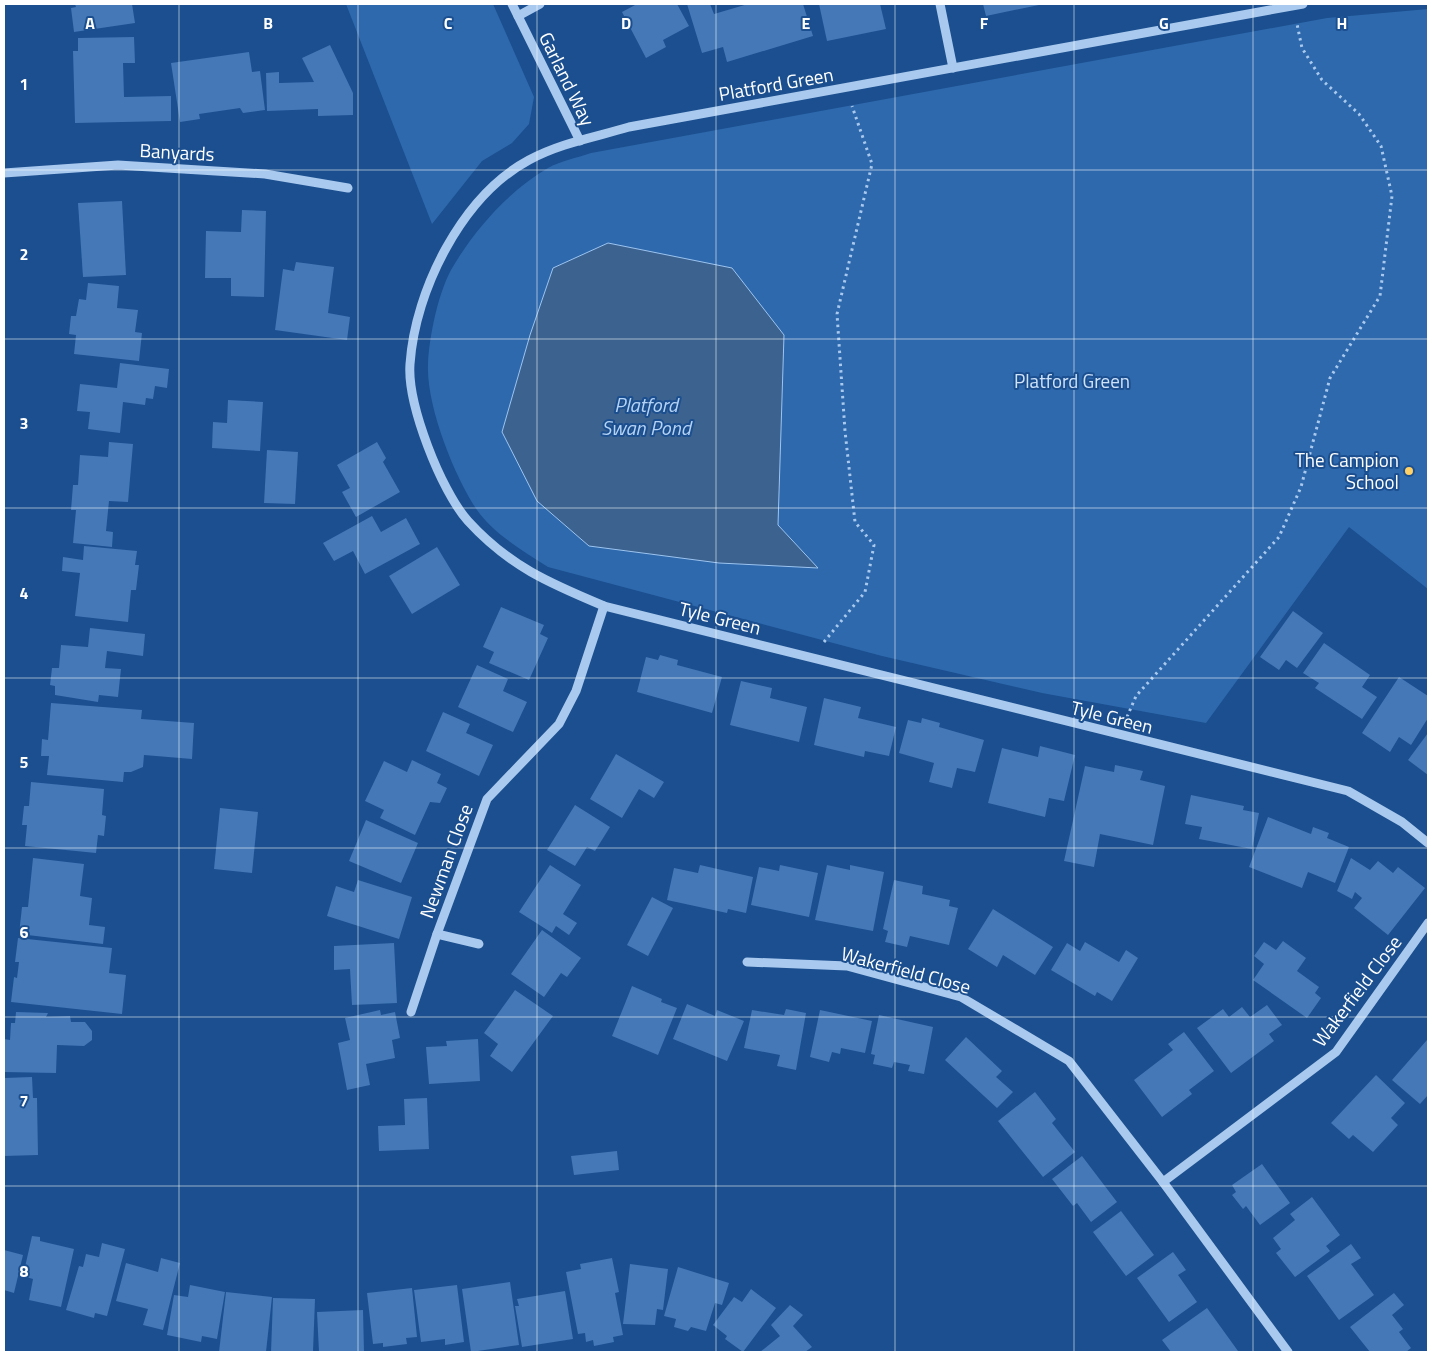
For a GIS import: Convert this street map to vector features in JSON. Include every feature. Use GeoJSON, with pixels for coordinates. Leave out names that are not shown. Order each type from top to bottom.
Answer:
{"type":"FeatureCollection","features":[{"type":"Feature","properties":{"kind":"street","name":"Garland Way"},"geometry":{"type":"LineString","coordinates":[[512,4],[580,141]]}},
{"type":"Feature","properties":{"kind":"street"},"geometry":{"type":"LineString","coordinates":[[518,16],[540,4]]}},
{"type":"Feature","properties":{"kind":"street"},"geometry":{"type":"LineString","coordinates":[[940,4],[954,68]]}},
{"type":"Feature","properties":{"kind":"street","name":"Platford Green"},"geometry":{"type":"LineString","coordinates":[[580,141],[629,127],[1303,4]]}},
{"type":"Feature","properties":{"kind":"street","name":"Tyle Green"},"geometry":{"type":"LineString","coordinates":[[580,141],[557,146],[528,160],[495,186],[464,219],[439,258],[419,314],[410,365],[416,406],[426,441],[442,482],[466,520],[503,555],[542,579],[604,606],[1120,736],[1348,791],[1402,822],[1428,843]]}},
{"type":"Feature","properties":{"kind":"street","name":"Banyards"},"geometry":{"type":"LineString","coordinates":[[4,173],[118,165],[265,174],[348,188]]}},
{"type":"Feature","properties":{"kind":"street","name":"Newman Close"},"geometry":{"type":"LineString","coordinates":[[411,1012],[437,934],[487,800],[559,724],[576,692],[604,606]]}},
{"type":"Feature","properties":{"kind":"street","name":"Wakerfield Close"},"geometry":{"type":"LineString","coordinates":[[1163,1182],[1336,1052],[1428,923]]}},
{"type":"Feature","properties":{"kind":"street"},"geometry":{"type":"LineString","coordinates":[[437,934],[480,944]]}},
{"type":"Feature","properties":{"kind":"street","name":"Wakerfield Close"},"geometry":{"type":"LineString","coordinates":[[747,962],[847,966],[961,998],[1069,1061],[1163,1182],[1288,1352]]}},
{"type":"Feature","properties":{"kind":"path"},"geometry":{"type":"LineString","coordinates":[[1120,736],[1136,696],[1279,537],[1301,487],[1330,378],[1380,296],[1392,196],[1381,146],[1359,114],[1322,80],[1302,48],[1293,6]]}},
{"type":"Feature","properties":{"kind":"path"},"geometry":{"type":"LineString","coordinates":[[811,658],[865,592],[874,545],[855,522],[845,431],[837,314],[872,164],[846,87]]}},
{"type":"Feature","properties":{"kind":"green space"},"geometry":{"type":"Polygon","coordinates":[[[346,4],[493,4],[534,97],[529,124],[512,143],[482,161],[432,224],[346,4]]]}},
{"type":"Feature","properties":{"kind":"green space","name":"Platford Green"},"geometry":{"type":"Polygon","coordinates":[[[1428,9],[1428,589],[1349,527],[1206,723],[1042,693],[882,656],[548,567],[509,542],[492,527],[477,510],[459,479],[443,440],[429,381],[430,340],[439,299],[454,265],[483,224],[520,187],[563,161],[591,153],[1327,18],[1428,9]]]}},
{"type":"Feature","properties":{"kind":"water","name":"Platford Swan Pond"},"geometry":{"type":"Polygon","coordinates":[[[608,243],[732,268],[784,335],[778,525],[818,568],[719,563],[589,546],[537,501],[502,432],[530,335],[553,268],[608,243]]]}},
{"type":"Feature","properties":{"kind":"building"},"geometry":{"type":"Polygon","coordinates":[[[75,4],[132,4],[135,23],[74,32],[71,8],[76,7],[75,4]]]}},
{"type":"Feature","properties":{"kind":"building"},"geometry":{"type":"Polygon","coordinates":[[[637,4],[677,4],[689,26],[663,40],[666,47],[646,58],[622,12],[637,4]]]}},
{"type":"Feature","properties":{"kind":"building"},"geometry":{"type":"Polygon","coordinates":[[[687,4],[710,4],[714,14],[748,4],[803,4],[813,36],[727,62],[723,47],[702,53],[687,4]]]}},
{"type":"Feature","properties":{"kind":"building"},"geometry":{"type":"Polygon","coordinates":[[[819,4],[880,4],[886,29],[827,41],[819,4]]]}},
{"type":"Feature","properties":{"kind":"building"},"geometry":{"type":"Polygon","coordinates":[[[983,4],[1039,4],[1039,5],[986,16],[983,4]]]}},
{"type":"Feature","properties":{"kind":"building"},"geometry":{"type":"Polygon","coordinates":[[[134,37],[135,63],[123,63],[124,97],[171,96],[171,121],[75,123],[73,51],[78,51],[78,38],[134,37]]]}},
{"type":"Feature","properties":{"kind":"building"},"geometry":{"type":"Polygon","coordinates":[[[330,45],[353,93],[353,115],[318,116],[318,109],[267,111],[266,73],[279,72],[279,83],[314,82],[302,58],[330,45]]]}},
{"type":"Feature","properties":{"kind":"building"},"geometry":{"type":"Polygon","coordinates":[[[249,52],[252,72],[260,71],[265,110],[243,113],[240,108],[199,114],[200,119],[180,122],[171,63],[249,52]]]}},
{"type":"Feature","properties":{"kind":"building"},"geometry":{"type":"Polygon","coordinates":[[[122,201],[126,275],[83,277],[78,203],[122,201]]]}},
{"type":"Feature","properties":{"kind":"building"},"geometry":{"type":"Polygon","coordinates":[[[242,210],[266,211],[264,297],[231,296],[231,278],[205,278],[206,231],[241,232],[242,210]]]}},
{"type":"Feature","properties":{"kind":"building"},"geometry":{"type":"Polygon","coordinates":[[[296,262],[334,267],[328,313],[350,317],[347,340],[275,330],[283,269],[294,271],[296,262]]]}},
{"type":"Feature","properties":{"kind":"building"},"geometry":{"type":"Polygon","coordinates":[[[88,283],[119,286],[117,308],[138,310],[135,332],[142,333],[139,361],[74,354],[76,335],[69,334],[71,316],[76,316],[79,299],[86,300],[88,283]]]}},
{"type":"Feature","properties":{"kind":"building"},"geometry":{"type":"Polygon","coordinates":[[[120,363],[169,369],[167,388],[155,386],[153,399],[146,398],[145,405],[123,402],[120,433],[88,429],[90,412],[77,411],[80,384],[117,388],[120,363]]]}},
{"type":"Feature","properties":{"kind":"building"},"geometry":{"type":"Polygon","coordinates":[[[228,400],[263,402],[260,451],[212,448],[213,422],[227,423],[228,400]]]}},
{"type":"Feature","properties":{"kind":"building"},"geometry":{"type":"Polygon","coordinates":[[[109,442],[133,444],[128,502],[109,501],[106,531],[113,532],[112,547],[73,543],[76,510],[71,510],[73,485],[78,485],[80,455],[108,457],[109,442]]]}},
{"type":"Feature","properties":{"kind":"building"},"geometry":{"type":"Polygon","coordinates":[[[377,442],[386,458],[383,462],[400,492],[356,517],[342,492],[350,488],[337,465],[377,442]]]}},
{"type":"Feature","properties":{"kind":"building"},"geometry":{"type":"Polygon","coordinates":[[[267,450],[298,452],[295,504],[264,503],[267,450]]]}},
{"type":"Feature","properties":{"kind":"building"},"geometry":{"type":"Polygon","coordinates":[[[372,516],[381,532],[406,518],[420,544],[365,574],[353,551],[334,561],[323,543],[372,516]]]}},
{"type":"Feature","properties":{"kind":"building"},"geometry":{"type":"Polygon","coordinates":[[[84,546],[137,551],[135,565],[139,565],[136,590],[131,590],[128,622],[75,616],[80,573],[62,571],[63,557],[83,560],[84,546]]]}},
{"type":"Feature","properties":{"kind":"building"},"geometry":{"type":"Polygon","coordinates":[[[437,547],[460,585],[412,614],[389,576],[437,547]]]}},
{"type":"Feature","properties":{"kind":"building"},"geometry":{"type":"Polygon","coordinates":[[[501,607],[544,625],[540,634],[548,638],[529,680],[489,663],[494,652],[483,647],[501,607]]]}},
{"type":"Feature","properties":{"kind":"building"},"geometry":{"type":"Polygon","coordinates":[[[1293,611],[1323,633],[1297,668],[1286,660],[1279,670],[1260,657],[1293,611]]]}},
{"type":"Feature","properties":{"kind":"building"},"geometry":{"type":"Polygon","coordinates":[[[90,628],[145,634],[143,656],[107,651],[105,668],[121,669],[118,697],[99,695],[98,702],[55,695],[55,686],[50,685],[52,668],[59,668],[61,645],[88,647],[90,628]]]}},
{"type":"Feature","properties":{"kind":"building"},"geometry":{"type":"Polygon","coordinates":[[[1324,643],[1370,675],[1362,687],[1377,697],[1362,719],[1315,688],[1319,683],[1303,673],[1324,643]]]}},
{"type":"Feature","properties":{"kind":"building"},"geometry":{"type":"Polygon","coordinates":[[[660,655],[678,660],[677,665],[722,677],[712,713],[637,692],[646,657],[658,660],[660,655]]]}},
{"type":"Feature","properties":{"kind":"building"},"geometry":{"type":"Polygon","coordinates":[[[477,665],[508,679],[503,691],[527,702],[513,732],[458,707],[477,665]]]}},
{"type":"Feature","properties":{"kind":"building"},"geometry":{"type":"Polygon","coordinates":[[[1399,677],[1428,696],[1428,718],[1411,745],[1399,737],[1390,752],[1362,733],[1399,677]]]}},
{"type":"Feature","properties":{"kind":"building"},"geometry":{"type":"Polygon","coordinates":[[[741,681],[772,688],[770,698],[807,707],[799,742],[730,725],[741,681]]]}},
{"type":"Feature","properties":{"kind":"building"},"geometry":{"type":"Polygon","coordinates":[[[824,698],[861,707],[858,718],[896,727],[889,756],[865,751],[864,757],[814,745],[824,698]]]}},
{"type":"Feature","properties":{"kind":"building"},"geometry":{"type":"Polygon","coordinates":[[[51,703],[142,710],[141,719],[194,723],[192,759],[144,755],[143,767],[131,772],[124,772],[123,782],[47,775],[49,756],[41,756],[42,739],[48,740],[51,703]]]}},
{"type":"Feature","properties":{"kind":"building"},"geometry":{"type":"Polygon","coordinates":[[[443,712],[470,724],[466,733],[493,745],[479,776],[426,751],[443,712]]]}},
{"type":"Feature","properties":{"kind":"building"},"geometry":{"type":"Polygon","coordinates":[[[922,718],[940,723],[939,727],[984,740],[975,772],[957,768],[952,788],[929,782],[934,763],[899,753],[908,720],[921,723],[922,718]]]}},
{"type":"Feature","properties":{"kind":"building"},"geometry":{"type":"Polygon","coordinates":[[[1428,733],[1428,775],[1408,760],[1428,733]]]}},
{"type":"Feature","properties":{"kind":"building"},"geometry":{"type":"Polygon","coordinates":[[[1040,746],[1075,755],[1064,801],[1049,798],[1045,817],[988,803],[1002,748],[1038,757],[1040,746]]]}},
{"type":"Feature","properties":{"kind":"building"},"geometry":{"type":"Polygon","coordinates":[[[616,754],[664,782],[654,798],[639,789],[622,818],[590,799],[616,754]]]}},
{"type":"Feature","properties":{"kind":"building"},"geometry":{"type":"Polygon","coordinates":[[[412,760],[441,774],[437,783],[447,788],[440,803],[430,802],[415,835],[380,818],[384,810],[365,801],[384,761],[407,772],[412,760]]]}},
{"type":"Feature","properties":{"kind":"building"},"geometry":{"type":"Polygon","coordinates":[[[1115,765],[1143,771],[1140,780],[1165,786],[1153,845],[1100,834],[1094,867],[1064,861],[1085,766],[1114,772],[1115,765]]]}},
{"type":"Feature","properties":{"kind":"building"},"geometry":{"type":"Polygon","coordinates":[[[31,782],[104,789],[102,815],[106,816],[104,836],[98,835],[96,853],[25,846],[27,825],[22,825],[24,806],[29,806],[31,782]]]}},
{"type":"Feature","properties":{"kind":"building"},"geometry":{"type":"Polygon","coordinates":[[[1191,795],[1244,806],[1243,810],[1259,813],[1252,849],[1199,839],[1202,827],[1185,824],[1191,795]]]}},
{"type":"Feature","properties":{"kind":"building"},"geometry":{"type":"Polygon","coordinates":[[[575,805],[610,827],[595,851],[587,847],[575,866],[547,850],[575,805]]]}},
{"type":"Feature","properties":{"kind":"building"},"geometry":{"type":"Polygon","coordinates":[[[220,808],[258,812],[252,873],[214,869],[220,808]]]}},
{"type":"Feature","properties":{"kind":"building"},"geometry":{"type":"Polygon","coordinates":[[[1268,817],[1311,834],[1313,827],[1329,833],[1327,838],[1349,847],[1335,883],[1308,872],[1302,888],[1249,867],[1268,817]]]}},
{"type":"Feature","properties":{"kind":"building"},"geometry":{"type":"Polygon","coordinates":[[[366,820],[418,843],[401,883],[349,861],[366,820]]]}},
{"type":"Feature","properties":{"kind":"building"},"geometry":{"type":"Polygon","coordinates":[[[33,858],[84,864],[80,896],[92,898],[89,925],[105,927],[103,944],[19,934],[22,907],[28,907],[33,858]]]}},
{"type":"Feature","properties":{"kind":"building"},"geometry":{"type":"Polygon","coordinates":[[[1351,858],[1370,870],[1378,861],[1393,873],[1398,867],[1425,888],[1388,935],[1354,908],[1362,898],[1355,892],[1352,899],[1337,891],[1351,858]]]}},
{"type":"Feature","properties":{"kind":"building"},"geometry":{"type":"Polygon","coordinates":[[[550,865],[581,885],[563,914],[577,923],[569,935],[556,926],[552,933],[519,912],[550,865]]]}},
{"type":"Feature","properties":{"kind":"building"},"geometry":{"type":"Polygon","coordinates":[[[700,865],[753,877],[746,913],[728,909],[727,913],[667,900],[674,868],[698,873],[700,865]]]}},
{"type":"Feature","properties":{"kind":"building"},"geometry":{"type":"Polygon","coordinates":[[[780,865],[818,873],[809,917],[751,905],[759,867],[779,871],[780,865]]]}},
{"type":"Feature","properties":{"kind":"building"},"geometry":{"type":"Polygon","coordinates":[[[827,865],[850,870],[850,865],[884,872],[873,931],[815,920],[827,865]]]}},
{"type":"Feature","properties":{"kind":"building"},"geometry":{"type":"Polygon","coordinates":[[[358,880],[412,897],[399,939],[327,916],[336,886],[354,892],[358,880]]]}},
{"type":"Feature","properties":{"kind":"building"},"geometry":{"type":"Polygon","coordinates":[[[894,880],[923,886],[922,894],[950,900],[949,906],[958,908],[949,945],[910,936],[907,947],[885,942],[888,931],[883,929],[894,880]]]}},
{"type":"Feature","properties":{"kind":"building"},"geometry":{"type":"Polygon","coordinates":[[[652,897],[673,908],[648,956],[627,945],[652,897]]]}},
{"type":"Feature","properties":{"kind":"building"},"geometry":{"type":"Polygon","coordinates":[[[993,909],[1053,947],[1035,975],[1003,955],[997,967],[968,949],[993,909]]]}},
{"type":"Feature","properties":{"kind":"building"},"geometry":{"type":"Polygon","coordinates":[[[542,930],[581,958],[567,977],[561,973],[544,997],[511,974],[542,930]]]}},
{"type":"Feature","properties":{"kind":"building"},"geometry":{"type":"Polygon","coordinates":[[[18,938],[112,948],[109,973],[126,975],[122,1014],[11,1002],[14,977],[17,978],[19,962],[15,962],[18,938]]]}},
{"type":"Feature","properties":{"kind":"building"},"geometry":{"type":"Polygon","coordinates":[[[1283,941],[1306,958],[1297,971],[1319,987],[1315,993],[1321,998],[1307,1018],[1253,980],[1264,964],[1254,956],[1264,942],[1276,950],[1283,941]]]}},
{"type":"Feature","properties":{"kind":"building"},"geometry":{"type":"Polygon","coordinates":[[[1085,942],[1119,962],[1126,950],[1138,958],[1112,1001],[1097,992],[1095,996],[1051,970],[1067,943],[1080,951],[1085,942]]]}},
{"type":"Feature","properties":{"kind":"building"},"geometry":{"type":"Polygon","coordinates":[[[394,943],[397,1003],[352,1005],[350,969],[334,970],[334,946],[394,943]]]}},
{"type":"Feature","properties":{"kind":"building"},"geometry":{"type":"Polygon","coordinates":[[[632,986],[662,999],[661,1002],[677,1008],[658,1055],[612,1036],[632,986]]]}},
{"type":"Feature","properties":{"kind":"building"},"geometry":{"type":"Polygon","coordinates":[[[515,990],[553,1016],[512,1072],[490,1056],[498,1044],[484,1033],[515,990]]]}},
{"type":"Feature","properties":{"kind":"building"},"geometry":{"type":"Polygon","coordinates":[[[687,1004],[715,1016],[717,1010],[744,1021],[727,1061],[673,1039],[687,1004]]]}},
{"type":"Feature","properties":{"kind":"building"},"geometry":{"type":"Polygon","coordinates":[[[1267,1005],[1282,1025],[1269,1034],[1274,1041],[1231,1073],[1197,1028],[1223,1009],[1229,1017],[1242,1007],[1250,1017],[1267,1005]]]}},
{"type":"Feature","properties":{"kind":"building"},"geometry":{"type":"Polygon","coordinates":[[[786,1009],[806,1013],[796,1070],[777,1066],[780,1055],[744,1048],[752,1010],[784,1015],[786,1009]]]}},
{"type":"Feature","properties":{"kind":"building"},"geometry":{"type":"Polygon","coordinates":[[[380,1010],[381,1015],[395,1012],[400,1038],[392,1040],[395,1058],[366,1064],[370,1085],[347,1090],[338,1043],[350,1040],[345,1018],[380,1010]]]}},
{"type":"Feature","properties":{"kind":"building"},"geometry":{"type":"Polygon","coordinates":[[[820,1010],[872,1021],[865,1053],[841,1048],[840,1054],[832,1052],[829,1062],[810,1057],[820,1010]]]}},
{"type":"Feature","properties":{"kind":"building"},"geometry":{"type":"Polygon","coordinates":[[[16,1012],[48,1013],[46,1017],[70,1016],[71,1022],[85,1022],[92,1031],[92,1040],[84,1046],[57,1045],[56,1073],[4,1072],[4,1039],[10,1040],[11,1023],[15,1023],[16,1012]]]}},
{"type":"Feature","properties":{"kind":"building"},"geometry":{"type":"Polygon","coordinates":[[[879,1015],[933,1027],[924,1074],[908,1071],[910,1065],[894,1062],[892,1068],[873,1064],[875,1055],[871,1054],[879,1015]]]}},
{"type":"Feature","properties":{"kind":"building"},"geometry":{"type":"Polygon","coordinates":[[[1184,1032],[1214,1071],[1189,1090],[1192,1094],[1162,1117],[1134,1080],[1173,1050],[1168,1044],[1184,1032]]]}},
{"type":"Feature","properties":{"kind":"building"},"geometry":{"type":"Polygon","coordinates":[[[966,1037],[1002,1071],[996,1077],[1013,1092],[997,1108],[945,1060],[966,1037]]]}},
{"type":"Feature","properties":{"kind":"building"},"geometry":{"type":"Polygon","coordinates":[[[478,1039],[480,1081],[429,1084],[426,1047],[447,1046],[446,1041],[478,1039]]]}},
{"type":"Feature","properties":{"kind":"building"},"geometry":{"type":"Polygon","coordinates":[[[1427,1040],[1428,1095],[1420,1104],[1392,1080],[1427,1040]]]}},
{"type":"Feature","properties":{"kind":"building"},"geometry":{"type":"Polygon","coordinates":[[[1376,1075],[1405,1103],[1391,1118],[1398,1125],[1373,1152],[1353,1135],[1349,1139],[1331,1123],[1376,1075]]]}},
{"type":"Feature","properties":{"kind":"building"},"geometry":{"type":"Polygon","coordinates":[[[32,1077],[33,1098],[37,1098],[38,1155],[4,1156],[4,1078],[32,1077]]]}},
{"type":"Feature","properties":{"kind":"building"},"geometry":{"type":"Polygon","coordinates":[[[1035,1092],[1056,1119],[1052,1123],[1075,1152],[1043,1177],[998,1121],[1035,1092]]]}},
{"type":"Feature","properties":{"kind":"building"},"geometry":{"type":"Polygon","coordinates":[[[427,1098],[429,1149],[379,1151],[378,1126],[405,1125],[404,1099],[427,1098]]]}},
{"type":"Feature","properties":{"kind":"building"},"geometry":{"type":"Polygon","coordinates":[[[617,1151],[619,1170],[574,1175],[571,1156],[617,1151]]]}},
{"type":"Feature","properties":{"kind":"building"},"geometry":{"type":"Polygon","coordinates":[[[1082,1156],[1117,1202],[1091,1222],[1077,1203],[1073,1206],[1052,1179],[1082,1156]]]}},
{"type":"Feature","properties":{"kind":"building"},"geometry":{"type":"Polygon","coordinates":[[[1262,1164],[1290,1203],[1260,1225],[1246,1206],[1243,1209],[1232,1195],[1236,1192],[1232,1185],[1262,1164]]]}},
{"type":"Feature","properties":{"kind":"building"},"geometry":{"type":"Polygon","coordinates":[[[1312,1197],[1340,1235],[1326,1246],[1330,1251],[1295,1277],[1276,1253],[1281,1249],[1273,1238],[1295,1220],[1290,1214],[1312,1197]]]}},
{"type":"Feature","properties":{"kind":"building"},"geometry":{"type":"Polygon","coordinates":[[[1121,1211],[1154,1255],[1126,1276],[1093,1232],[1121,1211]]]}},
{"type":"Feature","properties":{"kind":"building"},"geometry":{"type":"Polygon","coordinates":[[[32,1236],[40,1237],[40,1241],[74,1249],[61,1307],[29,1300],[33,1279],[23,1276],[32,1236]]]}},
{"type":"Feature","properties":{"kind":"building"},"geometry":{"type":"Polygon","coordinates":[[[102,1243],[125,1249],[107,1316],[95,1313],[94,1318],[66,1310],[79,1266],[83,1267],[86,1254],[99,1257],[102,1243]]]}},
{"type":"Feature","properties":{"kind":"building"},"geometry":{"type":"Polygon","coordinates":[[[1351,1244],[1361,1258],[1351,1264],[1374,1295],[1339,1320],[1307,1276],[1351,1244]]]}},
{"type":"Feature","properties":{"kind":"building"},"geometry":{"type":"Polygon","coordinates":[[[4,1250],[23,1255],[14,1293],[4,1290],[4,1250]]]}},
{"type":"Feature","properties":{"kind":"building"},"geometry":{"type":"Polygon","coordinates":[[[1173,1252],[1186,1270],[1178,1275],[1197,1302],[1169,1322],[1137,1278],[1173,1252]]]}},
{"type":"Feature","properties":{"kind":"building"},"geometry":{"type":"Polygon","coordinates":[[[161,1258],[180,1263],[163,1330],[143,1325],[148,1309],[116,1301],[126,1263],[158,1272],[161,1258]]]}},
{"type":"Feature","properties":{"kind":"building"},"geometry":{"type":"Polygon","coordinates":[[[612,1258],[619,1292],[615,1293],[623,1335],[613,1337],[614,1342],[594,1346],[593,1340],[586,1342],[585,1333],[578,1334],[566,1272],[581,1269],[580,1264],[612,1258]]]}},
{"type":"Feature","properties":{"kind":"building"},"geometry":{"type":"Polygon","coordinates":[[[630,1264],[668,1269],[663,1310],[657,1309],[655,1325],[623,1324],[630,1264]]]}},
{"type":"Feature","properties":{"kind":"building"},"geometry":{"type":"Polygon","coordinates":[[[678,1267],[729,1283],[722,1305],[715,1303],[706,1331],[691,1327],[688,1331],[674,1327],[676,1319],[664,1316],[678,1267]]]}},
{"type":"Feature","properties":{"kind":"building"},"geometry":{"type":"Polygon","coordinates":[[[510,1282],[519,1345],[471,1352],[462,1289],[510,1282]]]}},
{"type":"Feature","properties":{"kind":"building"},"geometry":{"type":"Polygon","coordinates":[[[190,1285],[225,1292],[217,1339],[202,1336],[201,1342],[167,1335],[174,1295],[188,1297],[190,1285]]]}},
{"type":"Feature","properties":{"kind":"building"},"geometry":{"type":"Polygon","coordinates":[[[457,1285],[464,1342],[445,1345],[445,1339],[421,1342],[414,1290],[457,1285]]]}},
{"type":"Feature","properties":{"kind":"building"},"geometry":{"type":"Polygon","coordinates":[[[412,1288],[417,1337],[406,1338],[407,1344],[383,1347],[383,1343],[373,1344],[367,1293],[412,1288]]]}},
{"type":"Feature","properties":{"kind":"building"},"geometry":{"type":"Polygon","coordinates":[[[751,1289],[776,1308],[743,1352],[725,1339],[727,1336],[713,1325],[734,1297],[742,1302],[751,1289]]]}},
{"type":"Feature","properties":{"kind":"building"},"geometry":{"type":"Polygon","coordinates":[[[565,1291],[573,1339],[522,1347],[515,1306],[519,1306],[517,1299],[565,1291]]]}},
{"type":"Feature","properties":{"kind":"building"},"geometry":{"type":"Polygon","coordinates":[[[226,1292],[272,1297],[266,1352],[219,1352],[226,1292]]]}},
{"type":"Feature","properties":{"kind":"building"},"geometry":{"type":"Polygon","coordinates":[[[1394,1293],[1404,1305],[1392,1315],[1403,1329],[1399,1332],[1411,1348],[1406,1352],[1370,1352],[1350,1327],[1394,1293]]]}},
{"type":"Feature","properties":{"kind":"building"},"geometry":{"type":"Polygon","coordinates":[[[273,1298],[315,1299],[313,1352],[271,1352],[273,1298]]]}},
{"type":"Feature","properties":{"kind":"building"},"geometry":{"type":"Polygon","coordinates":[[[790,1305],[803,1315],[793,1326],[812,1347],[805,1352],[760,1352],[780,1336],[771,1325],[790,1305]]]}},
{"type":"Feature","properties":{"kind":"building"},"geometry":{"type":"Polygon","coordinates":[[[1207,1308],[1238,1351],[1171,1352],[1162,1340],[1207,1308]]]}},
{"type":"Feature","properties":{"kind":"building"},"geometry":{"type":"Polygon","coordinates":[[[363,1310],[364,1352],[319,1352],[317,1312],[363,1310]]]}},
{"type":"Feature","properties":{"kind":"place","name":"The Campion School"},"geometry":{"type":"Point","coordinates":[1409,471]}}]}
